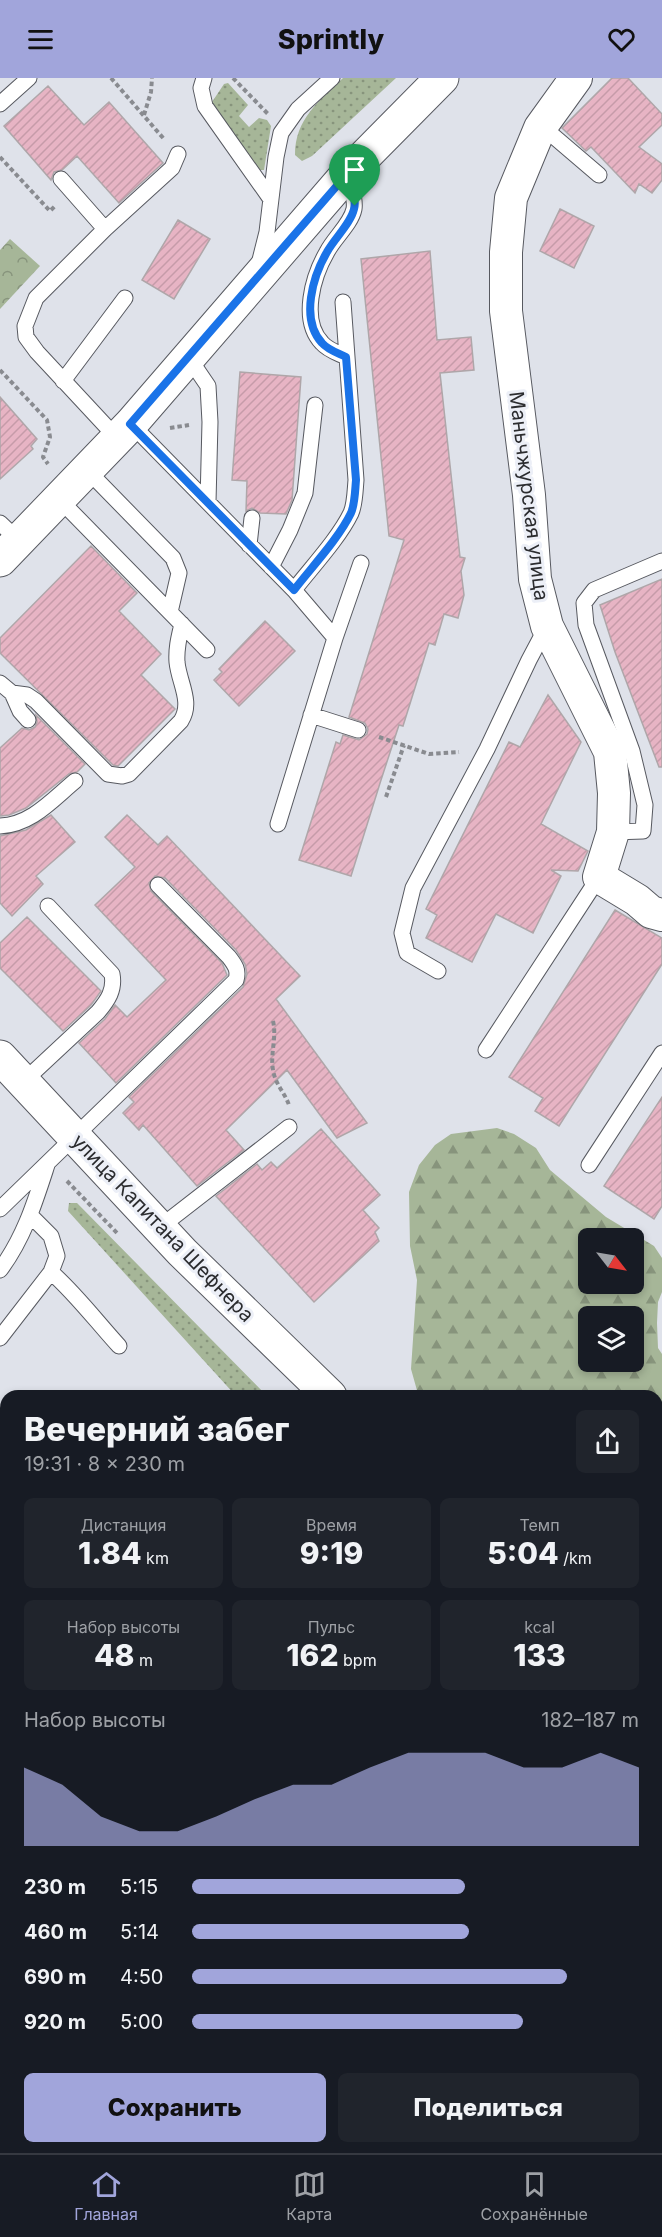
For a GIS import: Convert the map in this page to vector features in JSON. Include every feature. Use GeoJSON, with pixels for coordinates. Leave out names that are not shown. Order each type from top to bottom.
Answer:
{"type":"FeatureCollection","features":[{"type":"Feature","properties":{"kind":"main road"},"geometry":{"type":"LineString","coordinates":[[6,541],[59,499],[124,431],[348,173],[442,78]]}},
{"type":"Feature","properties":{"kind":"main road","name":"улица Капитана Шефнера"},"geometry":{"type":"LineString","coordinates":[[0,1057],[159,1228],[324,1390]]}},
{"type":"Feature","properties":{"kind":"street","name":"Маньчжурская улица"},"geometry":{"type":"LineString","coordinates":[[576,78],[540,128],[511,198],[506,252],[506,311],[529,495],[535,579],[547,626],[610,752],[614,793],[614,832],[599,877]]}},
{"type":"Feature","properties":{"kind":"street"},"geometry":{"type":"LineString","coordinates":[[599,877],[651,904]]}},
{"type":"Feature","properties":{"kind":"lane"},"geometry":{"type":"LineString","coordinates":[[0,104],[29,78]]}},
{"type":"Feature","properties":{"kind":"lane"},"geometry":{"type":"LineString","coordinates":[[204,78],[201,88],[205,106],[270,198]]}},
{"type":"Feature","properties":{"kind":"lane"},"geometry":{"type":"LineString","coordinates":[[255,282],[267,232],[281,133],[298,109],[332,78]]}},
{"type":"Feature","properties":{"kind":"lane"},"geometry":{"type":"LineString","coordinates":[[540,128],[551,134],[599,176]]}},
{"type":"Feature","properties":{"kind":"lane"},"geometry":{"type":"LineString","coordinates":[[178,154],[172,168],[105,229],[36,298],[25,326],[26,338],[63,381],[208,502],[294,590],[335,638]]}},
{"type":"Feature","properties":{"kind":"lane"},"geometry":{"type":"LineString","coordinates":[[346,357],[322,343],[314,331],[311,306],[314,281],[327,252],[352,216],[355,206],[348,173]]}},
{"type":"Feature","properties":{"kind":"lane"},"geometry":{"type":"LineString","coordinates":[[61,179],[105,229]]}},
{"type":"Feature","properties":{"kind":"lane"},"geometry":{"type":"LineString","coordinates":[[63,381],[124,298]]}},
{"type":"Feature","properties":{"kind":"lane"},"geometry":{"type":"LineString","coordinates":[[294,590],[352,512],[356,480],[343,302]]}},
{"type":"Feature","properties":{"kind":"lane"},"geometry":{"type":"LineString","coordinates":[[189,358],[208,386],[210,422],[208,502]]}},
{"type":"Feature","properties":{"kind":"lane"},"geometry":{"type":"LineString","coordinates":[[271,567],[290,530],[305,493],[315,405]]}},
{"type":"Feature","properties":{"kind":"lane"},"geometry":{"type":"LineString","coordinates":[[87,470],[173,558],[179,573],[170,612]]}},
{"type":"Feature","properties":{"kind":"lane"},"geometry":{"type":"LineString","coordinates":[[59,499],[207,650]]}},
{"type":"Feature","properties":{"kind":"lane"},"geometry":{"type":"LineString","coordinates":[[249,545],[252,518]]}},
{"type":"Feature","properties":{"kind":"lane"},"geometry":{"type":"LineString","coordinates":[[614,832],[643,831],[645,805],[632,751],[586,625],[584,603],[594,590],[662,561]]}},
{"type":"Feature","properties":{"kind":"lane"},"geometry":{"type":"LineString","coordinates":[[278,824],[335,638],[361,563]]}},
{"type":"Feature","properties":{"kind":"lane"},"geometry":{"type":"LineString","coordinates":[[6,688],[27,695],[36,701],[108,774],[122,776],[129,774],[187,712],[186,696],[177,660],[177,645],[182,624]]}},
{"type":"Feature","properties":{"kind":"lane"},"geometry":{"type":"LineString","coordinates":[[438,971],[407,953],[402,933],[413,888],[487,749],[547,626]]}},
{"type":"Feature","properties":{"kind":"lane"},"geometry":{"type":"LineString","coordinates":[[6,688],[28,720]]}},
{"type":"Feature","properties":{"kind":"lane"},"geometry":{"type":"LineString","coordinates":[[311,715],[358,730]]}},
{"type":"Feature","properties":{"kind":"lane"},"geometry":{"type":"LineString","coordinates":[[0,826],[20,824],[33,817],[75,781]]}},
{"type":"Feature","properties":{"kind":"lane"},"geometry":{"type":"LineString","coordinates":[[486,1050],[599,877]]}},
{"type":"Feature","properties":{"kind":"lane"},"geometry":{"type":"LineString","coordinates":[[0,1209],[236,980],[238,974],[236,966],[229,957],[158,885]]}},
{"type":"Feature","properties":{"kind":"lane"},"geometry":{"type":"LineString","coordinates":[[23,1082],[98,1012],[107,1002],[114,984],[112,974],[48,906]]}},
{"type":"Feature","properties":{"kind":"lane"},"geometry":{"type":"LineString","coordinates":[[589,1165],[662,1053]]}},
{"type":"Feature","properties":{"kind":"lane"},"geometry":{"type":"LineString","coordinates":[[159,1228],[289,1127]]}},
{"type":"Feature","properties":{"kind":"lane"},"geometry":{"type":"LineString","coordinates":[[0,1270],[19,1242],[31,1216],[48,1162]]}},
{"type":"Feature","properties":{"kind":"lane"},"geometry":{"type":"LineString","coordinates":[[0,1338],[51,1272],[57,1256],[51,1236],[31,1216]]}},
{"type":"Feature","properties":{"kind":"lane"},"geometry":{"type":"LineString","coordinates":[[51,1272],[68,1287],[119,1346]]}},
{"type":"Feature","properties":{"kind":"path"},"geometry":{"type":"LineString","coordinates":[[111,78],[178,154]]}},
{"type":"Feature","properties":{"kind":"path"},"geometry":{"type":"LineString","coordinates":[[144,115],[151,92],[152,78]]}},
{"type":"Feature","properties":{"kind":"path"},"geometry":{"type":"LineString","coordinates":[[233,78],[250,96]]}},
{"type":"Feature","properties":{"kind":"path"},"geometry":{"type":"LineString","coordinates":[[0,157],[50,211]]}},
{"type":"Feature","properties":{"kind":"path"},"geometry":{"type":"LineString","coordinates":[[0,370],[49,424],[50,437],[44,458]]}},
{"type":"Feature","properties":{"kind":"path"},"geometry":{"type":"LineString","coordinates":[[386,797],[404,745],[429,754]]}},
{"type":"Feature","properties":{"kind":"path"},"geometry":{"type":"LineString","coordinates":[[273,1021],[276,1033],[271,1056],[273,1072],[291,1110],[289,1127]]}},
{"type":"Feature","properties":{"kind":"green space"},"geometry":{"type":"Polygon","coordinates":[[[343,78],[396,78],[312,156],[302,161],[295,155],[299,131],[317,103],[343,78]]]}},
{"type":"Feature","properties":{"kind":"green space"},"geometry":{"type":"Polygon","coordinates":[[[228,83],[248,105],[239,116],[249,127],[259,118],[267,120],[271,126],[264,170],[259,170],[212,102],[224,84],[228,83]]]}},
{"type":"Feature","properties":{"kind":"green space"},"geometry":{"type":"Polygon","coordinates":[[[10,239],[40,266],[0,309],[0,250],[10,239]]]}},
{"type":"Feature","properties":{"kind":"green space"},"geometry":{"type":"Polygon","coordinates":[[[497,1128],[514,1134],[536,1148],[550,1170],[606,1217],[624,1228],[578,1228],[578,1294],[644,1294],[644,1240],[654,1246],[662,1258],[662,1292],[658,1302],[657,1323],[658,1348],[662,1354],[662,1390],[417,1390],[411,1369],[417,1280],[410,1246],[409,1192],[419,1165],[435,1145],[451,1134],[497,1128]]]}},
{"type":"Feature","properties":{"kind":"green space"},"geometry":{"type":"Polygon","coordinates":[[[69,1203],[77,1203],[261,1390],[231,1390],[68,1211],[69,1203]]]}},
{"type":"Feature","properties":{"kind":"building"},"geometry":{"type":"Polygon","coordinates":[[[612,78],[628,78],[662,114],[662,125],[639,147],[662,164],[662,180],[652,193],[639,184],[635,193],[591,147],[586,151],[562,128],[612,78]]]}},
{"type":"Feature","properties":{"kind":"building"},"geometry":{"type":"Polygon","coordinates":[[[48,86],[84,125],[109,102],[163,163],[119,203],[77,156],[62,170],[54,172],[51,180],[4,126],[48,86]]]}},
{"type":"Feature","properties":{"kind":"building"},"geometry":{"type":"Polygon","coordinates":[[[560,209],[594,226],[574,268],[540,251],[560,209]]]}},
{"type":"Feature","properties":{"kind":"building"},"geometry":{"type":"Polygon","coordinates":[[[178,220],[210,239],[174,299],[142,280],[178,220]]]}},
{"type":"Feature","properties":{"kind":"building"},"geometry":{"type":"Polygon","coordinates":[[[430,251],[437,340],[471,337],[474,370],[440,373],[460,557],[465,558],[461,571],[464,595],[458,618],[444,614],[435,645],[429,643],[403,726],[399,725],[351,876],[299,860],[336,742],[340,744],[343,735],[359,740],[367,734],[368,729],[365,723],[349,717],[404,540],[389,536],[361,259],[430,251]]]}},
{"type":"Feature","properties":{"kind":"building"},"geometry":{"type":"Polygon","coordinates":[[[240,372],[301,377],[292,500],[286,514],[260,513],[252,508],[246,511],[247,481],[232,480],[240,372]]]}},
{"type":"Feature","properties":{"kind":"building"},"geometry":{"type":"Polygon","coordinates":[[[0,397],[37,439],[31,446],[33,449],[0,479],[0,397]]]}},
{"type":"Feature","properties":{"kind":"building"},"geometry":{"type":"Polygon","coordinates":[[[91,546],[137,593],[119,611],[161,654],[141,675],[175,709],[118,766],[113,765],[0,653],[0,638],[91,546]]]}},
{"type":"Feature","properties":{"kind":"building"},"geometry":{"type":"Polygon","coordinates":[[[662,579],[662,767],[659,767],[615,652],[600,605],[662,579]]]}},
{"type":"Feature","properties":{"kind":"building"},"geometry":{"type":"Polygon","coordinates":[[[265,621],[295,651],[239,706],[214,680],[222,672],[219,669],[265,621]]]}},
{"type":"Feature","properties":{"kind":"building"},"geometry":{"type":"Polygon","coordinates":[[[548,695],[581,742],[541,824],[588,851],[578,871],[551,870],[561,876],[533,933],[496,914],[472,962],[426,938],[437,915],[426,909],[509,742],[520,747],[548,695]]]}},
{"type":"Feature","properties":{"kind":"building"},"geometry":{"type":"Polygon","coordinates":[[[36,715],[85,764],[26,808],[0,816],[0,748],[22,728],[29,730],[35,727],[36,715]]]}},
{"type":"Feature","properties":{"kind":"building"},"geometry":{"type":"Polygon","coordinates":[[[51,815],[75,842],[36,876],[43,884],[12,916],[0,903],[0,836],[26,830],[51,815]]]}},
{"type":"Feature","properties":{"kind":"building"},"geometry":{"type":"Polygon","coordinates":[[[127,815],[158,845],[167,836],[300,976],[276,999],[367,1123],[337,1138],[287,1070],[226,1130],[244,1150],[197,1186],[143,1125],[139,1130],[123,1113],[134,1102],[129,1097],[243,987],[247,974],[245,964],[236,950],[165,878],[155,876],[149,883],[151,891],[222,963],[227,975],[116,1083],[79,1043],[105,1019],[115,1005],[127,1017],[166,980],[95,905],[135,867],[105,837],[127,815]]]}},
{"type":"Feature","properties":{"kind":"building"},"geometry":{"type":"Polygon","coordinates":[[[615,910],[662,938],[662,964],[559,1126],[535,1111],[543,1098],[509,1077],[615,910]]]}},
{"type":"Feature","properties":{"kind":"building"},"geometry":{"type":"Polygon","coordinates":[[[27,917],[101,991],[91,1005],[63,1031],[0,968],[0,943],[27,917]]]}},
{"type":"Feature","properties":{"kind":"building"},"geometry":{"type":"Polygon","coordinates":[[[662,1097],[662,1206],[654,1219],[604,1186],[662,1097]]]}},
{"type":"Feature","properties":{"kind":"building"},"geometry":{"type":"Polygon","coordinates":[[[321,1129],[380,1195],[363,1210],[379,1228],[375,1232],[379,1241],[314,1302],[216,1196],[257,1164],[262,1170],[271,1162],[277,1168],[321,1129]]]}},
{"type":"Feature","properties":{"kind":"route"},"geometry":{"type":"LineString","coordinates":[[348,173],[355,206],[352,216],[327,252],[314,281],[311,306],[314,331],[322,343],[346,357],[356,480],[354,501],[352,512],[294,590],[130,424],[348,173]]}}]}
